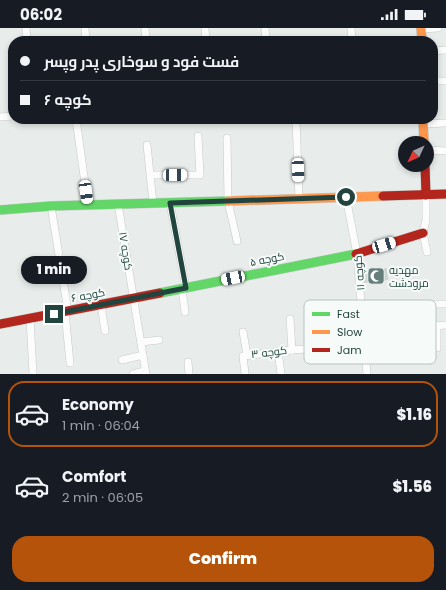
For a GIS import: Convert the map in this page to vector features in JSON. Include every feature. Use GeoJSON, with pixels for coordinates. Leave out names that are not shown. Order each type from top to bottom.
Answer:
{"type":"FeatureCollection","features":[{"type":"Feature","properties":{"kind":"street"},"geometry":{"type":"LineString","coordinates":[[421,28],[438,28]]}},
{"type":"Feature","properties":{"kind":"street"},"geometry":{"type":"LineString","coordinates":[[438,122],[445,123]]}},
{"type":"Feature","properties":{"kind":"street"},"geometry":{"type":"LineString","coordinates":[[77,124],[88,205]]}},
{"type":"Feature","properties":{"kind":"street"},"geometry":{"type":"LineString","coordinates":[[296,124],[299,199]]}},
{"type":"Feature","properties":{"kind":"street"},"geometry":{"type":"LineString","coordinates":[[423,124],[424,136]]}},
{"type":"Feature","properties":{"kind":"street"},"geometry":{"type":"LineString","coordinates":[[151,175],[200,175],[198,136]]}},
{"type":"Feature","properties":{"kind":"street"},"geometry":{"type":"LineString","coordinates":[[227,138],[228,201],[237,241]]}},
{"type":"Feature","properties":{"kind":"street"},"geometry":{"type":"LineString","coordinates":[[147,145],[154,203]]}},
{"type":"Feature","properties":{"kind":"street"},"geometry":{"type":"LineString","coordinates":[[434,150],[446,151]]}},
{"type":"Feature","properties":{"kind":"street"},"geometry":{"type":"LineString","coordinates":[[425,172],[426,220],[423,233],[427,252]]}},
{"type":"Feature","properties":{"kind":"street"},"geometry":{"type":"LineString","coordinates":[[0,210],[51,206],[446,194]]}},
{"type":"Feature","properties":{"kind":"street","name":"کوچه ۱۱"},"geometry":{"type":"LineString","coordinates":[[346,197],[357,254],[361,300]]}},
{"type":"Feature","properties":{"kind":"street"},"geometry":{"type":"LineString","coordinates":[[170,203],[184,288],[185,312]]}},
{"type":"Feature","properties":{"kind":"street","name":"کوچه ۱۷"},"geometry":{"type":"LineString","coordinates":[[118,204],[145,372]]}},
{"type":"Feature","properties":{"kind":"street"},"geometry":{"type":"LineString","coordinates":[[51,206],[66,312],[70,363]]}},
{"type":"Feature","properties":{"kind":"street","name":"کوچه ۵"},"geometry":{"type":"LineString","coordinates":[[134,298],[357,254],[423,233]]}},
{"type":"Feature","properties":{"kind":"street","name":"کوچه ۶"},"geometry":{"type":"LineString","coordinates":[[0,324],[134,298]]}},
{"type":"Feature","properties":{"kind":"street"},"geometry":{"type":"LineString","coordinates":[[101,305],[105,331]]}},
{"type":"Feature","properties":{"kind":"street"},"geometry":{"type":"LineString","coordinates":[[30,318],[34,374]]}},
{"type":"Feature","properties":{"kind":"street"},"geometry":{"type":"LineString","coordinates":[[290,320],[292,350]]}},
{"type":"Feature","properties":{"kind":"street"},"geometry":{"type":"LineString","coordinates":[[437,348],[437,326],[446,325]]}},
{"type":"Feature","properties":{"kind":"street"},"geometry":{"type":"LineString","coordinates":[[243,332],[245,356],[244,374]]}},
{"type":"Feature","properties":{"kind":"street"},"geometry":{"type":"LineString","coordinates":[[140,342],[159,340]]}},
{"type":"Feature","properties":{"kind":"street","name":"کوچه ۳"},"geometry":{"type":"LineString","coordinates":[[245,356],[304,349]]}},
{"type":"Feature","properties":{"kind":"street"},"geometry":{"type":"LineString","coordinates":[[278,351],[280,374]]}},
{"type":"Feature","properties":{"kind":"street"},"geometry":{"type":"LineString","coordinates":[[122,360],[143,355]]}},
{"type":"Feature","properties":{"kind":"street"},"geometry":{"type":"LineString","coordinates":[[188,362],[189,374]]}},
{"type":"Feature","properties":{"kind":"street","name":"کوچه ۱۱"},"geometry":{"type":"LineString","coordinates":[[367,364],[368,374]]}},
{"type":"Feature","properties":{"kind":"street"},"geometry":{"type":"LineString","coordinates":[[133,374],[145,372]]}},
{"type":"Feature","properties":{"kind":"building","name":"مهدیه مرودشت"},"geometry":{"type":"Polygon","coordinates":[[[387,268],[388,280],[364,283],[363,271],[387,268]]]}},
{"type":"Feature","properties":{"kind":"traffic: fast"},"geometry":{"type":"LineString","coordinates":[[0,210],[51,206],[228,201]]}},
{"type":"Feature","properties":{"kind":"traffic: fast"},"geometry":{"type":"LineString","coordinates":[[160,293],[356,254]]}},
{"type":"Feature","properties":{"kind":"traffic: slow"},"geometry":{"type":"LineString","coordinates":[[421,28],[422,36]]}},
{"type":"Feature","properties":{"kind":"traffic: slow"},"geometry":{"type":"LineString","coordinates":[[423,124],[424,136]]}},
{"type":"Feature","properties":{"kind":"traffic: slow"},"geometry":{"type":"LineString","coordinates":[[228,201],[383,196]]}},
{"type":"Feature","properties":{"kind":"traffic: jam"},"geometry":{"type":"LineString","coordinates":[[425,172],[426,195]]}},
{"type":"Feature","properties":{"kind":"traffic: jam"},"geometry":{"type":"LineString","coordinates":[[383,196],[446,194]]}},
{"type":"Feature","properties":{"kind":"traffic: jam"},"geometry":{"type":"LineString","coordinates":[[356,254],[423,233]]}},
{"type":"Feature","properties":{"kind":"traffic: jam"},"geometry":{"type":"LineString","coordinates":[[0,324],[160,293]]}},
{"type":"Feature","properties":{"kind":"place","name":"مهدیه مرودشت"},"geometry":{"type":"Point","coordinates":[376,276]}},
{"type":"Feature","properties":{"kind":"route"},"geometry":{"type":"LineString","coordinates":[[54,314],[186,288],[170,203],[346,197]]}}]}
